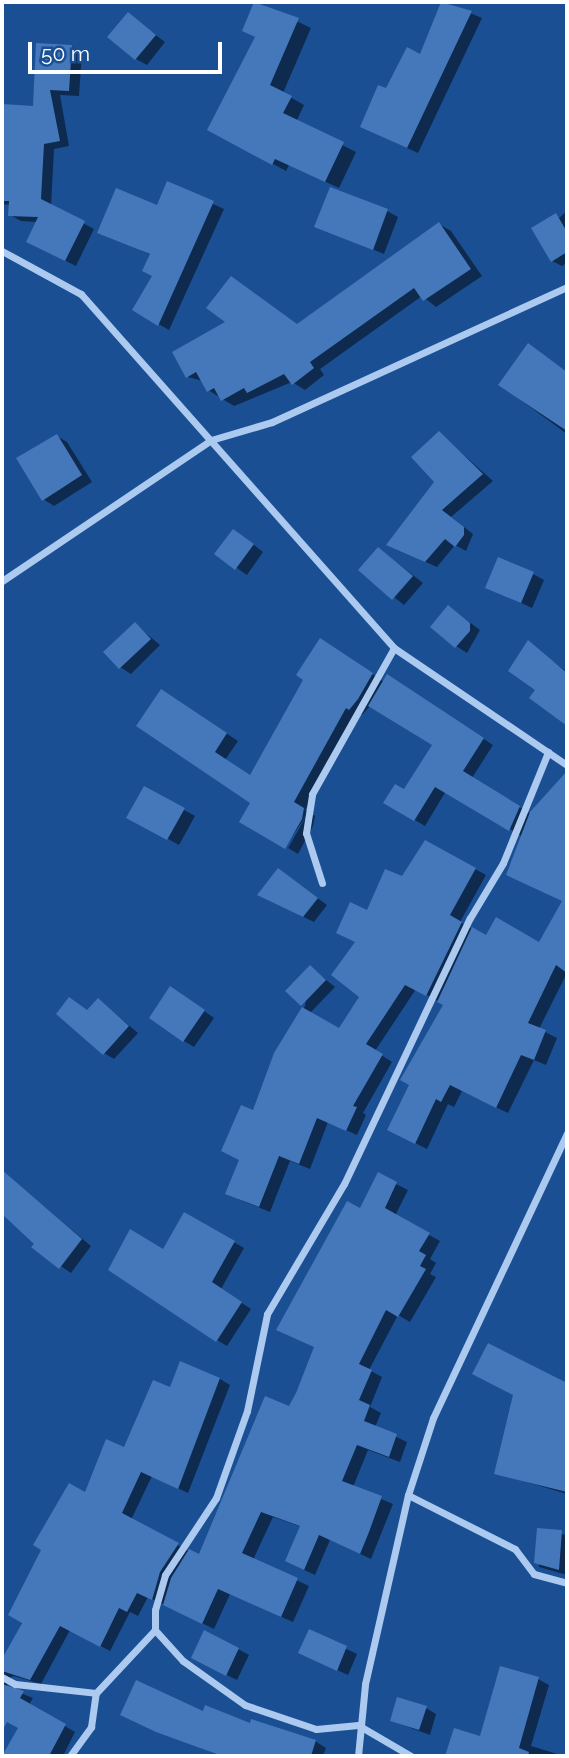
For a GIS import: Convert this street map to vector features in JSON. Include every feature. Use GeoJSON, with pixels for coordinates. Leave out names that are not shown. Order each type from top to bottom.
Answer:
{"type":"FeatureCollection","features":[{"type":"Feature","properties":{"kind":"street"},"geometry":{"type":"LineString","coordinates":[[2,251],[81,294],[394,648],[567,765]]}},
{"type":"Feature","properties":{"kind":"street"},"geometry":{"type":"LineString","coordinates":[[2,581],[211,440],[272,422],[567,287]]}},
{"type":"Feature","properties":{"kind":"street"},"geometry":{"type":"LineString","coordinates":[[322,883],[306,833],[312,794],[394,648]]}},
{"type":"Feature","properties":{"kind":"street"},"geometry":{"type":"LineString","coordinates":[[411,1756],[358,1725],[316,1729],[245,1705],[183,1661],[155,1630],[155,1610],[165,1575],[216,1498],[238,1436],[267,1314],[344,1184],[470,918],[503,863],[548,752]]}},
{"type":"Feature","properties":{"kind":"street"},"geometry":{"type":"LineString","coordinates":[[358,1756],[358,1725],[408,1495],[433,1418],[567,1133]]}},
{"type":"Feature","properties":{"kind":"street"},"geometry":{"type":"LineString","coordinates":[[408,1495],[515,1549],[534,1574],[567,1583]]}},
{"type":"Feature","properties":{"kind":"street"},"geometry":{"type":"LineString","coordinates":[[71,1756],[92,1727],[96,1693],[155,1630]]}},
{"type":"Feature","properties":{"kind":"street"},"geometry":{"type":"LineString","coordinates":[[2,1678],[15,1684],[96,1693]]}},
{"type":"Feature","properties":{"kind":"building"},"geometry":{"type":"Polygon","coordinates":[[[254,2],[299,18],[270,85],[292,96],[283,113],[344,142],[325,182],[275,159],[272,165],[207,130],[255,37],[242,31],[254,2]]]}},
{"type":"Feature","properties":{"kind":"building"},"geometry":{"type":"Polygon","coordinates":[[[441,2],[472,11],[407,148],[360,127],[378,85],[386,88],[407,47],[420,54],[441,2]]]}},
{"type":"Feature","properties":{"kind":"building"},"geometry":{"type":"Polygon","coordinates":[[[128,12],[156,35],[135,60],[107,37],[128,12]]]}},
{"type":"Feature","properties":{"kind":"building"},"geometry":{"type":"Polygon","coordinates":[[[36,43],[72,45],[69,91],[50,90],[60,141],[44,144],[41,199],[85,221],[65,261],[26,242],[38,217],[8,216],[9,201],[2,201],[3,104],[33,106],[36,43]]]}},
{"type":"Feature","properties":{"kind":"building"},"geometry":{"type":"Polygon","coordinates":[[[167,181],[214,201],[158,326],[132,310],[152,276],[142,271],[150,254],[97,233],[116,188],[157,205],[167,181]]]}},
{"type":"Feature","properties":{"kind":"building"},"geometry":{"type":"Polygon","coordinates":[[[330,187],[388,209],[373,250],[314,227],[330,187]]]}},
{"type":"Feature","properties":{"kind":"building"},"geometry":{"type":"Polygon","coordinates":[[[556,213],[567,232],[567,252],[551,262],[531,228],[556,213]]]}},
{"type":"Feature","properties":{"kind":"building"},"geometry":{"type":"Polygon","coordinates":[[[439,222],[471,269],[423,301],[414,288],[310,362],[314,368],[292,385],[284,374],[247,393],[244,388],[221,401],[214,388],[207,392],[196,372],[186,378],[172,352],[225,322],[206,308],[231,276],[297,324],[439,222]]]}},
{"type":"Feature","properties":{"kind":"building"},"geometry":{"type":"Polygon","coordinates":[[[528,343],[567,372],[567,431],[498,385],[528,343]]]}},
{"type":"Feature","properties":{"kind":"building"},"geometry":{"type":"Polygon","coordinates":[[[439,431],[483,474],[442,510],[464,527],[464,535],[455,547],[445,539],[425,562],[386,545],[434,482],[411,457],[439,431]]]}},
{"type":"Feature","properties":{"kind":"building"},"geometry":{"type":"Polygon","coordinates":[[[57,434],[82,475],[42,501],[16,458],[57,434]]]}},
{"type":"Feature","properties":{"kind":"building"},"geometry":{"type":"Polygon","coordinates":[[[233,529],[254,544],[235,570],[214,554],[233,529]]]}},
{"type":"Feature","properties":{"kind":"building"},"geometry":{"type":"Polygon","coordinates":[[[378,547],[413,576],[392,600],[358,570],[378,547]]]}},
{"type":"Feature","properties":{"kind":"building"},"geometry":{"type":"Polygon","coordinates":[[[498,557],[534,572],[521,603],[485,588],[498,557]]]}},
{"type":"Feature","properties":{"kind":"building"},"geometry":{"type":"Polygon","coordinates":[[[448,605],[470,623],[470,631],[455,648],[430,627],[448,605]]]}},
{"type":"Feature","properties":{"kind":"building"},"geometry":{"type":"Polygon","coordinates":[[[135,622],[151,639],[119,669],[103,652],[135,622]]]}},
{"type":"Feature","properties":{"kind":"building"},"geometry":{"type":"Polygon","coordinates":[[[320,638],[373,673],[358,699],[349,710],[346,708],[294,802],[304,808],[302,819],[285,849],[239,822],[250,803],[136,726],[161,689],[227,733],[215,752],[250,775],[303,680],[296,675],[320,638]]]}},
{"type":"Feature","properties":{"kind":"building"},"geometry":{"type":"Polygon","coordinates":[[[528,640],[567,673],[567,726],[529,698],[535,690],[508,671],[528,640]]]}},
{"type":"Feature","properties":{"kind":"building"},"geometry":{"type":"Polygon","coordinates":[[[387,674],[484,738],[463,771],[520,806],[509,831],[435,787],[414,821],[383,803],[395,784],[404,789],[432,745],[368,706],[387,674]]]}},
{"type":"Feature","properties":{"kind":"building"},"geometry":{"type":"Polygon","coordinates":[[[567,771],[567,973],[556,965],[528,1023],[546,1030],[534,1060],[521,1055],[496,1108],[450,1085],[441,1102],[436,1099],[415,1144],[387,1130],[409,1085],[400,1080],[443,1005],[437,1002],[472,927],[486,935],[496,917],[539,942],[562,901],[506,875],[530,812],[567,771]]]}},
{"type":"Feature","properties":{"kind":"building"},"geometry":{"type":"Polygon","coordinates":[[[144,786],[185,808],[167,840],[126,818],[144,786]]]}},
{"type":"Feature","properties":{"kind":"building"},"geometry":{"type":"Polygon","coordinates":[[[425,840],[476,868],[450,915],[462,922],[426,996],[405,985],[366,1044],[383,1054],[353,1106],[357,1107],[346,1131],[317,1118],[299,1164],[279,1156],[259,1207],[225,1194],[239,1160],[221,1151],[241,1105],[253,1110],[274,1053],[302,1007],[339,1028],[359,997],[331,975],[355,942],[336,933],[350,902],[367,910],[385,869],[402,876],[425,840]]]}},
{"type":"Feature","properties":{"kind":"building"},"geometry":{"type":"Polygon","coordinates":[[[278,868],[318,898],[303,917],[257,895],[278,868]]]}},
{"type":"Feature","properties":{"kind":"building"},"geometry":{"type":"Polygon","coordinates":[[[310,965],[326,980],[301,1006],[285,991],[310,965]]]}},
{"type":"Feature","properties":{"kind":"building"},"geometry":{"type":"Polygon","coordinates":[[[170,986],[205,1010],[183,1042],[149,1018],[170,986]]]}},
{"type":"Feature","properties":{"kind":"building"},"geometry":{"type":"Polygon","coordinates":[[[69,997],[87,1010],[98,998],[129,1026],[103,1055],[56,1014],[69,997]]]}},
{"type":"Feature","properties":{"kind":"building"},"geometry":{"type":"Polygon","coordinates":[[[2,1170],[82,1239],[59,1269],[31,1247],[34,1244],[2,1214],[2,1170]]]}},
{"type":"Feature","properties":{"kind":"building"},"geometry":{"type":"Polygon","coordinates":[[[378,1172],[397,1182],[385,1208],[430,1233],[419,1251],[426,1255],[420,1266],[426,1269],[398,1317],[386,1310],[359,1364],[372,1370],[359,1400],[370,1405],[364,1421],[397,1434],[389,1457],[357,1445],[342,1481],[382,1496],[369,1532],[360,1554],[319,1535],[304,1570],[285,1561],[300,1526],[261,1512],[242,1553],[298,1578],[281,1617],[218,1589],[202,1624],[163,1605],[171,1578],[189,1549],[199,1554],[265,1396],[289,1406],[296,1393],[314,1347],[276,1330],[347,1201],[360,1208],[378,1172]]]}},
{"type":"Feature","properties":{"kind":"building"},"geometry":{"type":"Polygon","coordinates":[[[184,1212],[235,1241],[212,1282],[242,1302],[216,1342],[108,1270],[130,1229],[163,1249],[184,1212]]]}},
{"type":"Feature","properties":{"kind":"building"},"geometry":{"type":"Polygon","coordinates":[[[488,1343],[567,1383],[567,1492],[494,1474],[513,1395],[472,1374],[488,1343]]]}},
{"type":"Feature","properties":{"kind":"building"},"geometry":{"type":"Polygon","coordinates":[[[180,1361],[220,1378],[178,1489],[141,1472],[122,1513],[179,1543],[160,1572],[152,1600],[137,1593],[127,1612],[119,1608],[100,1647],[60,1626],[30,1680],[2,1671],[2,1659],[22,1623],[8,1615],[41,1550],[33,1545],[69,1483],[85,1492],[106,1439],[124,1447],[153,1380],[170,1387],[180,1361]]]}},
{"type":"Feature","properties":{"kind":"building"},"geometry":{"type":"Polygon","coordinates":[[[537,1528],[562,1530],[559,1570],[534,1563],[537,1528]]]}},
{"type":"Feature","properties":{"kind":"building"},"geometry":{"type":"Polygon","coordinates":[[[309,1629],[347,1646],[337,1671],[298,1653],[309,1629]]]}},
{"type":"Feature","properties":{"kind":"building"},"geometry":{"type":"Polygon","coordinates":[[[204,1630],[239,1648],[226,1676],[191,1658],[204,1630]]]}},
{"type":"Feature","properties":{"kind":"building"},"geometry":{"type":"Polygon","coordinates":[[[500,1666],[539,1677],[519,1748],[529,1752],[528,1756],[445,1756],[454,1728],[480,1736],[500,1666]]]}},
{"type":"Feature","properties":{"kind":"building"},"geometry":{"type":"Polygon","coordinates":[[[136,1680],[203,1711],[205,1705],[250,1723],[251,1719],[316,1740],[311,1756],[222,1756],[156,1732],[120,1715],[136,1680]]]}},
{"type":"Feature","properties":{"kind":"building"},"geometry":{"type":"Polygon","coordinates":[[[2,1684],[24,1691],[20,1698],[66,1724],[49,1756],[2,1756],[18,1728],[7,1722],[2,1731],[2,1684]]]}},
{"type":"Feature","properties":{"kind":"building"},"geometry":{"type":"Polygon","coordinates":[[[397,1697],[427,1706],[419,1730],[390,1721],[397,1697]]]}}]}
